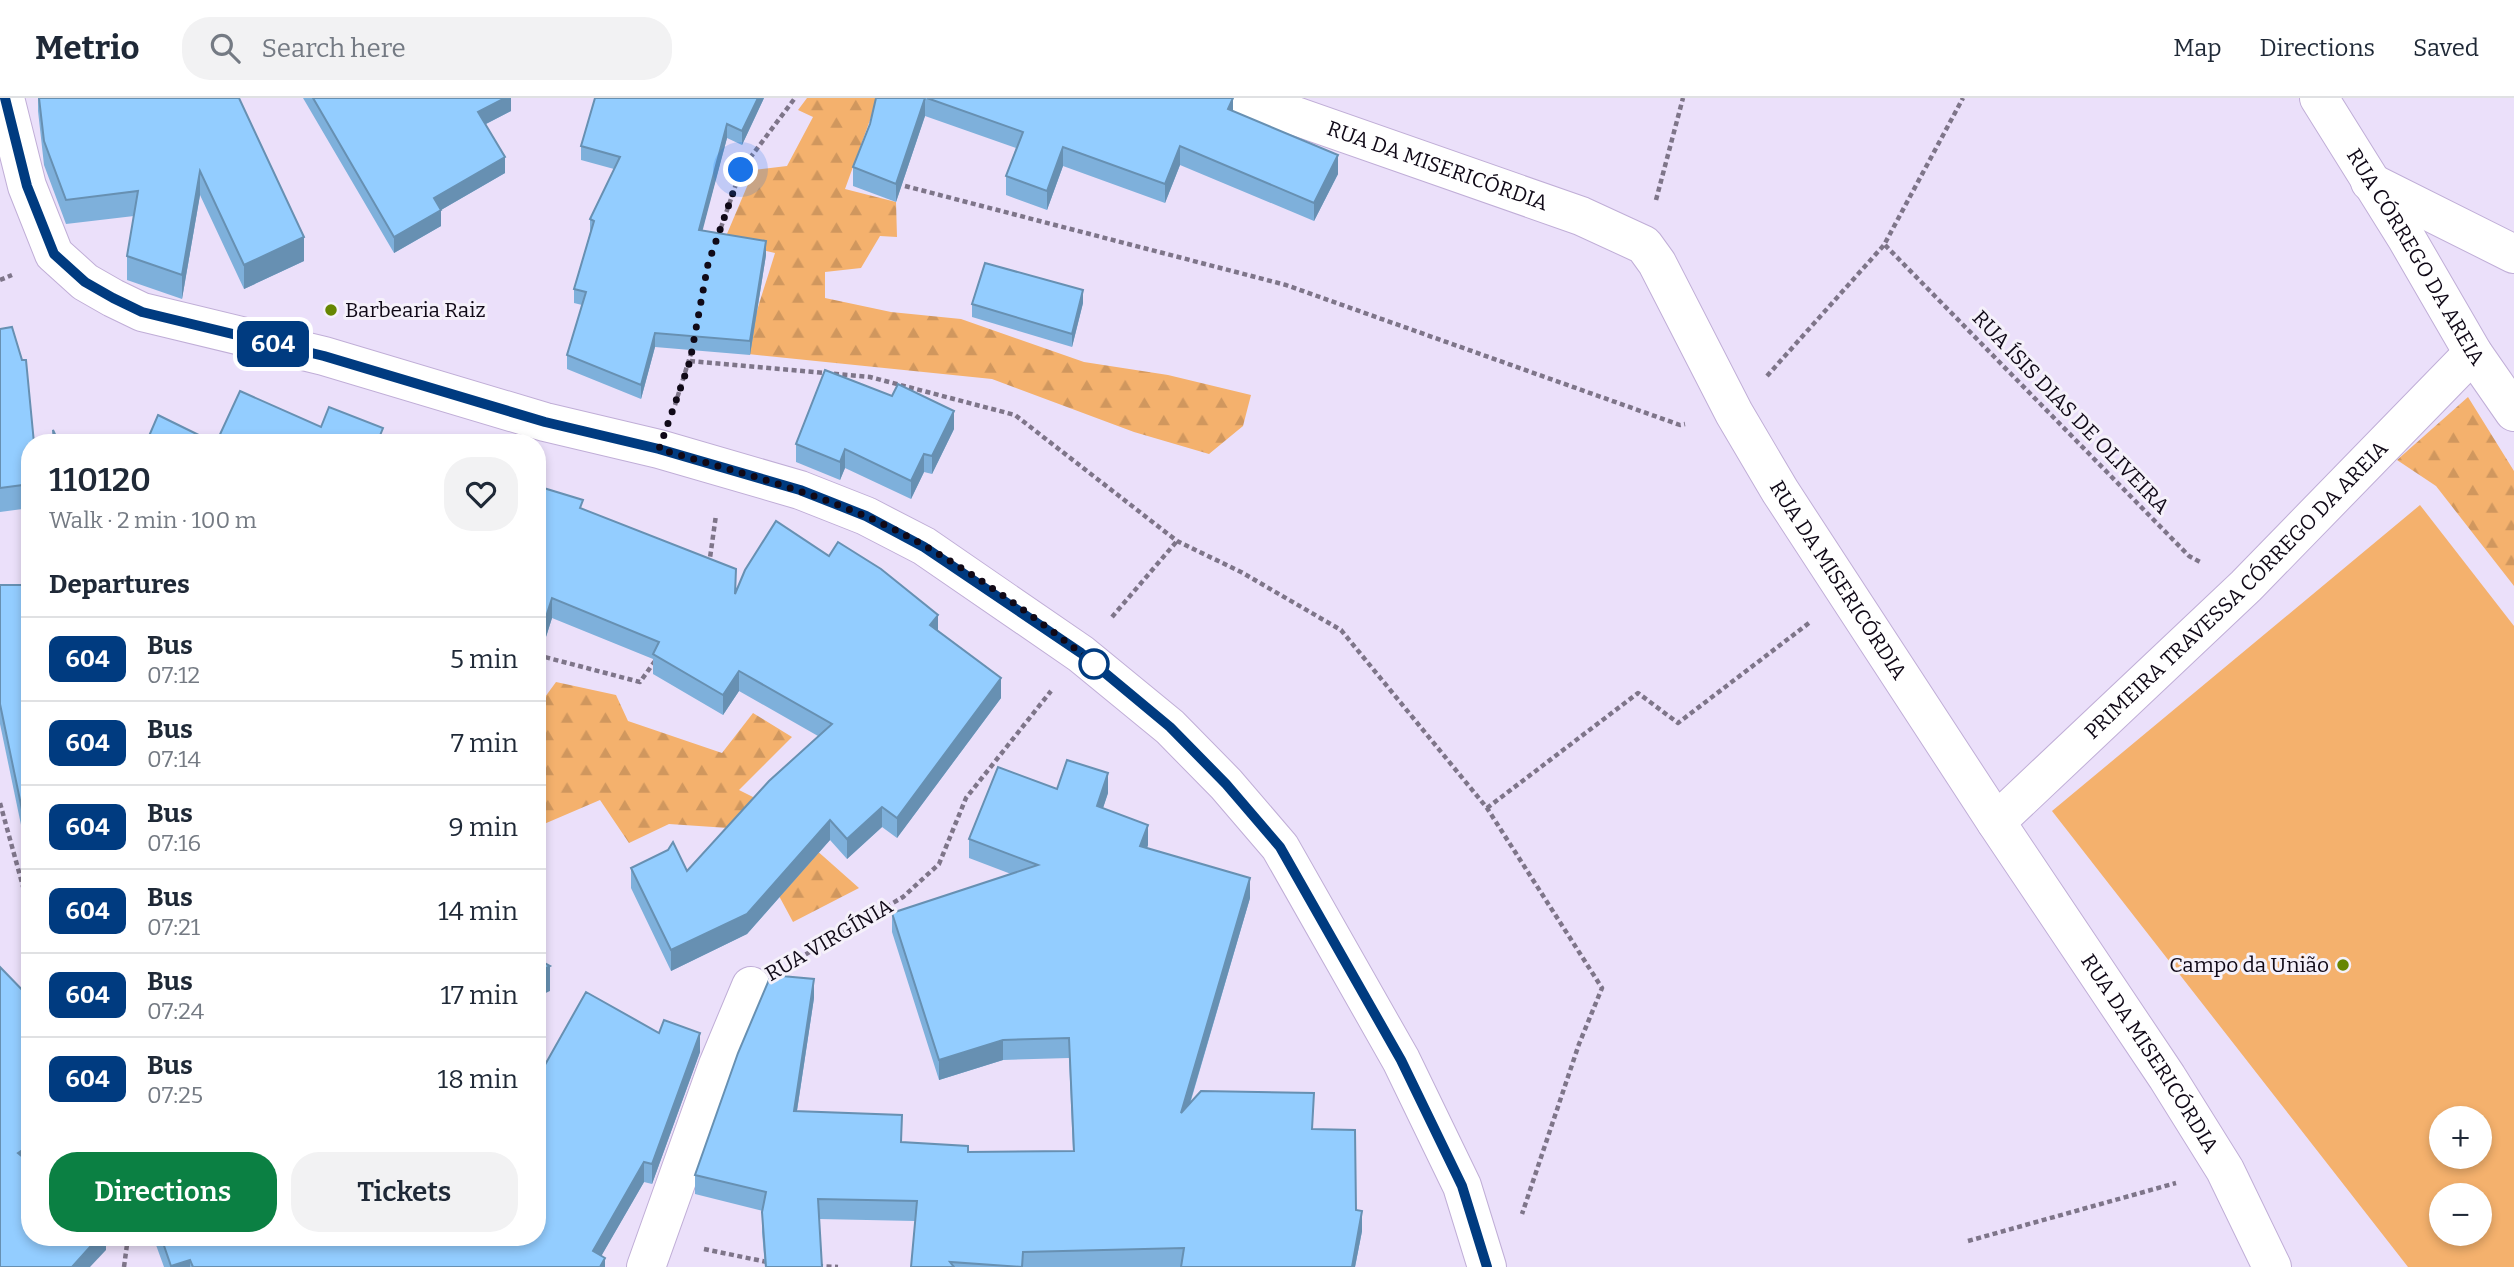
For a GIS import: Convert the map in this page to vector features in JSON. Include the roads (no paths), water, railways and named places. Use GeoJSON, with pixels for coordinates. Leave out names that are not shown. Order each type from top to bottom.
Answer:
{"type":"FeatureCollection","features":[{"type":"Feature","properties":{"kind":"street"},"geometry":{"type":"LineString","coordinates":[[5,98],[27,186],[54,254],[85,282],[113,298],[142,312],[324,356],[545,422],[659,449],[800,490],[866,516],[935,554],[1081,653],[1170,727],[1226,784],[1280,847],[1401,1060],[1462,1186],[1487,1267]]}},
{"type":"Feature","properties":{"kind":"street","name":"RUA DA MISERICÓRDIA"},"geometry":{"type":"LineString","coordinates":[[1244,98],[1581,216],[1644,245],[1671,289],[1734,413],[1780,491],[1996,822],[2167,1077],[2225,1170],[2272,1267]]}},
{"type":"Feature","properties":{"kind":"street","name":"RUA CÓRREGO DA AREIA"},"geometry":{"type":"LineString","coordinates":[[2319,98],[2407,239],[2473,353],[2514,412]]}},
{"type":"Feature","properties":{"kind":"street"},"geometry":{"type":"LineString","coordinates":[[2370,182],[2514,254]]}},
{"type":"Feature","properties":{"kind":"street","name":"PRIMEIRA TRAVESSA CÓRREGO DA AREIA"},"geometry":{"type":"LineString","coordinates":[[1996,822],[2246,586],[2473,353]]}},
{"type":"Feature","properties":{"kind":"street","name":"RUA VIRGÍNIA"},"geometry":{"type":"LineString","coordinates":[[651,1254],[718,1065],[751,986]]}},
{"type":"Feature","properties":{"kind":"place","name":"Barbearia Raiz"},"geometry":{"type":"Point","coordinates":[331,310]}},
{"type":"Feature","properties":{"kind":"place","name":"Campo da União"},"geometry":{"type":"Point","coordinates":[2343,965]}}]}
